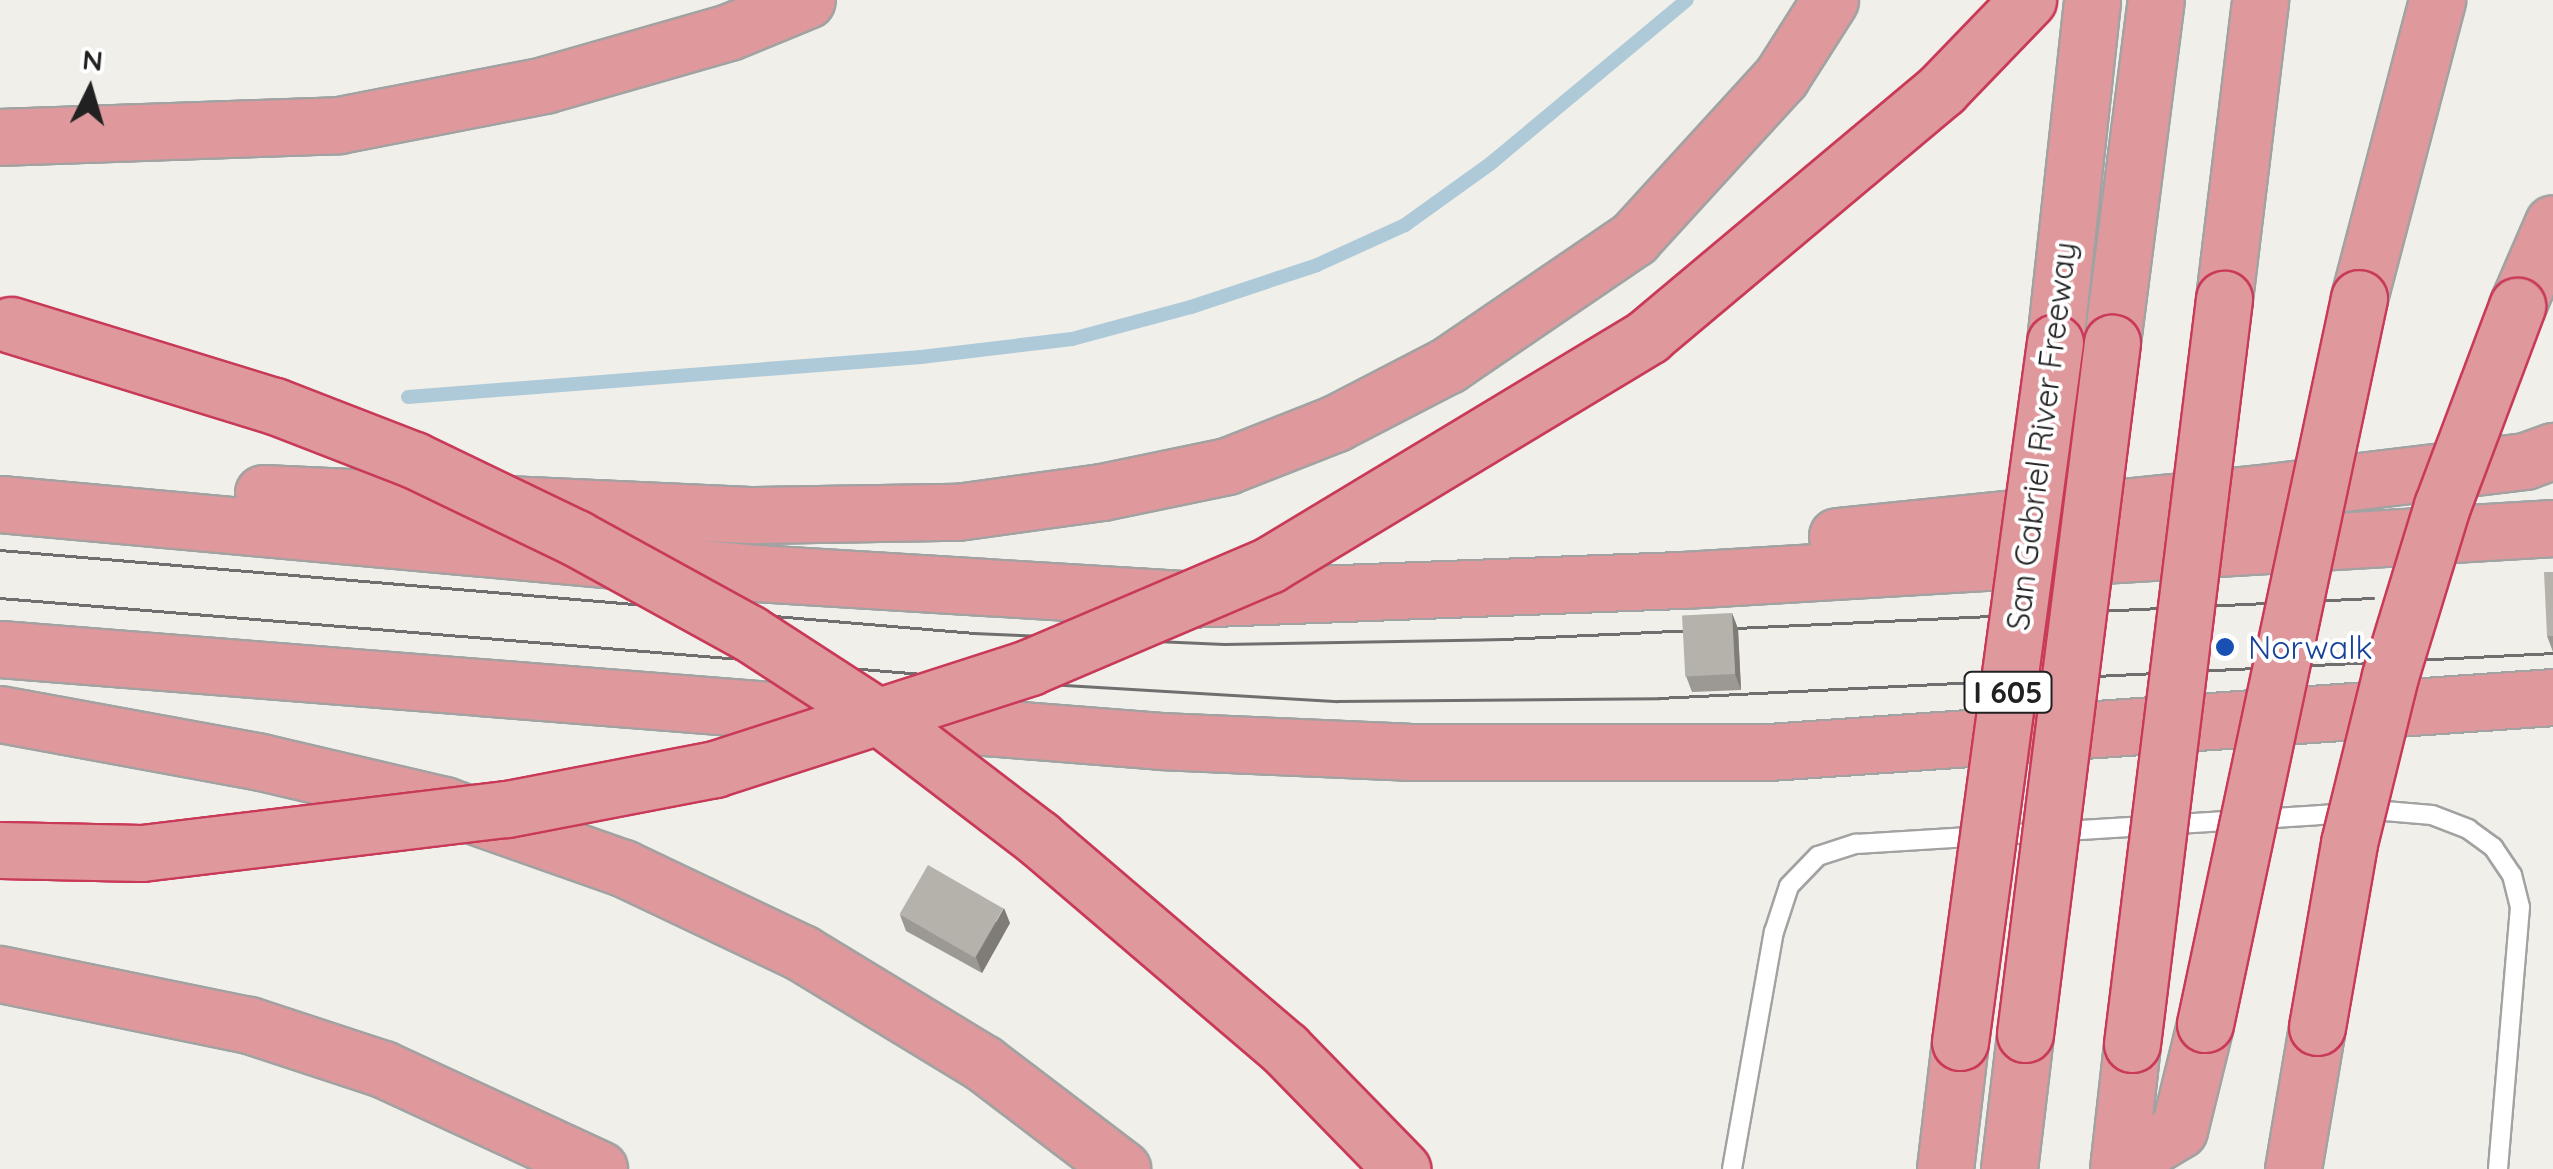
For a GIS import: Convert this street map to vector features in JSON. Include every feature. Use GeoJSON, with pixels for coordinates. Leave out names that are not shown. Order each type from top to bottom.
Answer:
{"type":"FeatureCollection","features":[{"type":"Feature","properties":{"kind":"highway"},"geometry":{"type":"LineString","coordinates":[[0,137],[338,125],[544,85],[729,32],[807,0]]}},
{"type":"Feature","properties":{"kind":"highway"},"geometry":{"type":"LineString","coordinates":[[0,482],[755,515],[957,512],[1102,492],[1227,466],[1336,423],[1448,365],[1634,238],[1781,76],[1830,0]]}},
{"type":"Feature","properties":{"kind":"highway"},"geometry":{"type":"LineString","coordinates":[[0,850],[142,853],[507,809],[715,768],[1030,667],[1270,565],[1648,336],[1942,89],[2028,0]]}},
{"type":"Feature","properties":{"kind":"highway"},"geometry":{"type":"LineString","coordinates":[[2074,0],[2084,60]]}},
{"type":"Feature","properties":{"kind":"highway","name":"San Gabriel River Freeway"},"geometry":{"type":"LineString","coordinates":[[1945,1169],[2056,342],[2092,0]]}},
{"type":"Feature","properties":{"kind":"highway"},"geometry":{"type":"LineString","coordinates":[[2009,1169],[2156,0]]}},
{"type":"Feature","properties":{"kind":"highway"},"geometry":{"type":"LineString","coordinates":[[2118,1167],[2260,0]]}},
{"type":"Feature","properties":{"kind":"highway"},"geometry":{"type":"LineString","coordinates":[[2118,1167],[2179,1130],[2359,298],[2438,0]]}},
{"type":"Feature","properties":{"kind":"highway"},"geometry":{"type":"LineString","coordinates":[[2293,1169],[2349,843],[2390,676],[2442,506],[2517,306],[2553,223]]}},
{"type":"Feature","properties":{"kind":"highway"},"geometry":{"type":"LineString","coordinates":[[6,324],[275,406],[414,460],[748,633],[889,724],[1038,838],[1285,1049],[1402,1169]]}},
{"type":"Feature","properties":{"kind":"highway"},"geometry":{"type":"LineString","coordinates":[[1186,599],[2252,494],[2525,460],[2553,451]]}},
{"type":"Feature","properties":{"kind":"highway"},"geometry":{"type":"LineString","coordinates":[[0,504],[756,574],[1186,599],[1684,580],[2553,528]]}},
{"type":"Feature","properties":{"kind":"highway"},"geometry":{"type":"LineString","coordinates":[[0,649],[1160,741],[1408,752],[1769,752],[2553,697]]}},
{"type":"Feature","properties":{"kind":"highway"},"geometry":{"type":"LineString","coordinates":[[0,714],[261,762],[444,805],[624,868],[802,953],[984,1064],[1122,1169]]}},
{"type":"Feature","properties":{"kind":"highway"},"geometry":{"type":"LineString","coordinates":[[0,974],[249,1025],[350,1058],[521,1128],[599,1169]]}},
{"type":"Feature","properties":{"kind":"lane"},"geometry":{"type":"LineString","coordinates":[[1732,1169],[1774,932],[1789,886],[1818,856],[1856,844],[2385,811],[2432,815],[2468,828],[2512,874],[2520,907],[2498,1169]]}},
{"type":"Feature","properties":{"kind":"building"},"geometry":{"type":"Polygon","coordinates":[[[2544,572],[2553,572],[2553,636],[2547,636],[2544,572]]]}},
{"type":"Feature","properties":{"kind":"building"},"geometry":{"type":"Polygon","coordinates":[[[1732,613],[1735,674],[1685,677],[1682,616],[1732,613]]]}},
{"type":"Feature","properties":{"kind":"building"},"geometry":{"type":"Polygon","coordinates":[[[928,865],[1003,908],[975,958],[900,914],[928,865]]]}},
{"type":"Feature","properties":{"kind":"waterway"},"geometry":{"type":"LineString","coordinates":[[408,397],[921,357],[1072,339],[1191,307],[1317,265],[1405,225],[1490,164],[1687,0]]}},
{"type":"Feature","properties":{"kind":"tram line"},"geometry":{"type":"LineString","coordinates":[[0,550],[974,633],[1224,644],[1503,639],[2373,598]]}},
{"type":"Feature","properties":{"kind":"tram line"},"geometry":{"type":"LineString","coordinates":[[0,598],[1031,683],[1337,701],[1659,698],[2553,653]]}},
{"type":"Feature","properties":{"kind":"place","name":"Norwalk"},"geometry":{"type":"Point","coordinates":[2225,647]}}]}
